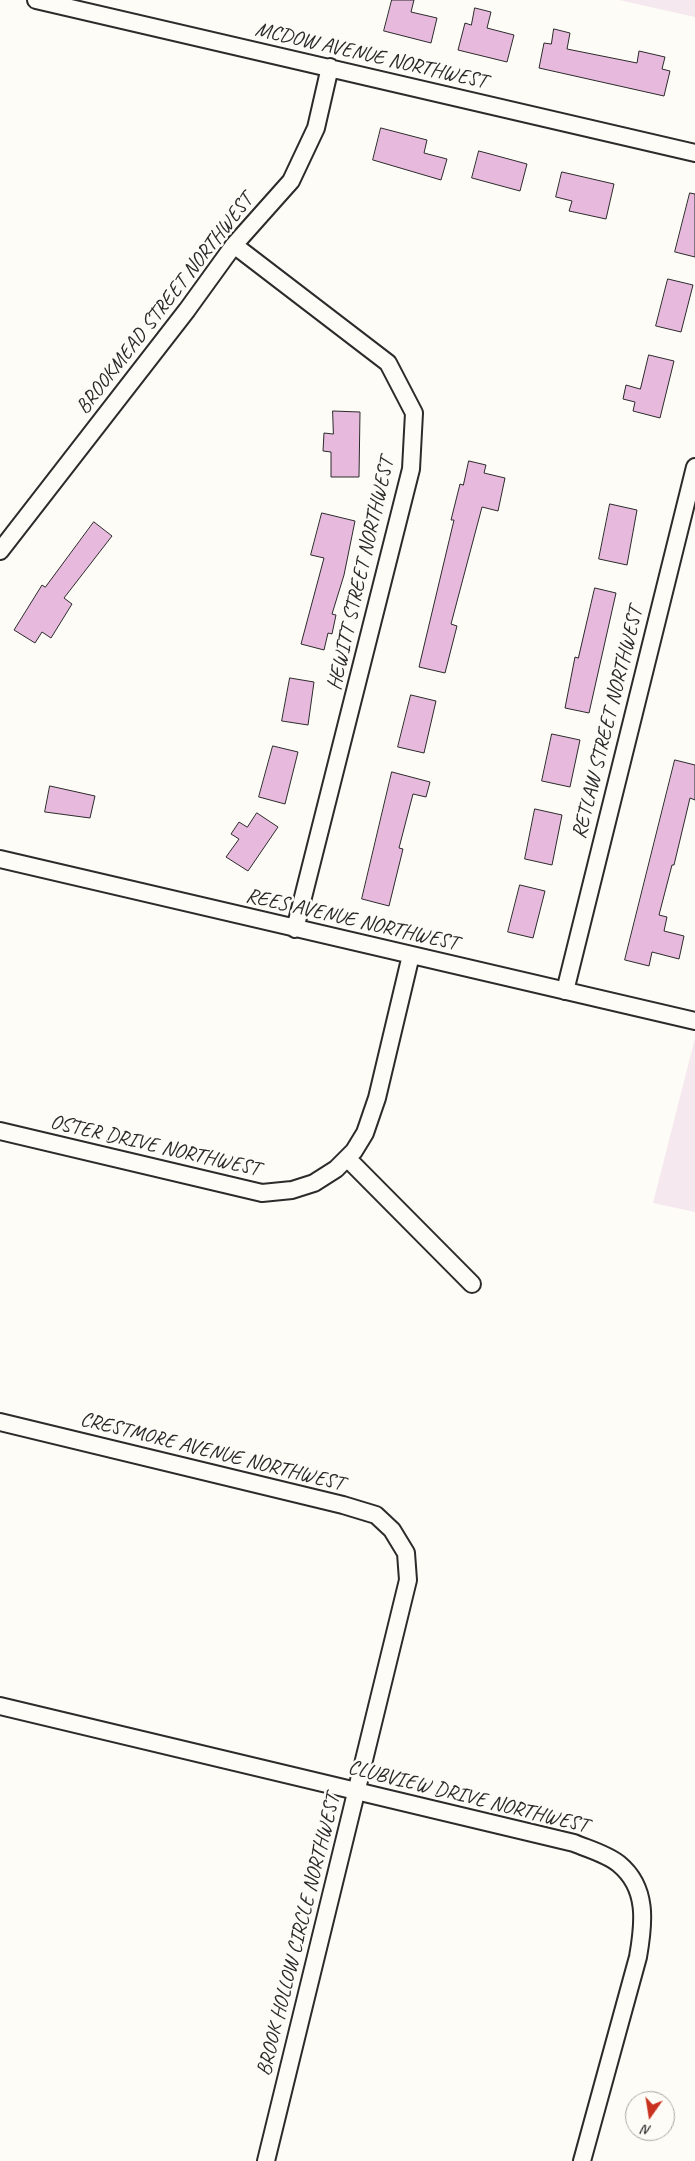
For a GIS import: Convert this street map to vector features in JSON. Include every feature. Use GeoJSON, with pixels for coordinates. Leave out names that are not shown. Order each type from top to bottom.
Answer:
{"type":"FeatureCollection","features":[{"type":"Feature","properties":{"kind":"street","name":"MCDOW AVENUE NORTHWEST"},"geometry":{"type":"LineString","coordinates":[[36,0],[330,67],[695,154]]}},
{"type":"Feature","properties":{"kind":"street","name":"BROOKMEAD STREET NORTHWEST"},"geometry":{"type":"LineString","coordinates":[[0,551],[234,245],[291,181],[316,128],[330,67]]}},
{"type":"Feature","properties":{"kind":"street","name":"HEWITT STREET NORTHWEST"},"geometry":{"type":"LineString","coordinates":[[234,245],[388,363],[414,413],[411,469],[295,929]]}},
{"type":"Feature","properties":{"kind":"street","name":"RETLAW STREET NORTHWEST"},"geometry":{"type":"LineString","coordinates":[[564,991],[695,467]]}},
{"type":"Feature","properties":{"kind":"street","name":"REES AVENUE NORTHWEST"},"geometry":{"type":"LineString","coordinates":[[0,859],[695,1022]]}},
{"type":"Feature","properties":{"kind":"street","name":"OSTER DRIVE NORTHWEST"},"geometry":{"type":"LineString","coordinates":[[0,1131],[262,1193],[292,1190],[314,1183],[347,1158],[365,1133],[377,1098],[411,955]]}},
{"type":"Feature","properties":{"kind":"street"},"geometry":{"type":"LineString","coordinates":[[347,1158],[472,1284]]}},
{"type":"Feature","properties":{"kind":"street","name":"CRESTMORE AVENUE NORTHWEST"},"geometry":{"type":"LineString","coordinates":[[0,1422],[343,1505],[376,1516],[392,1530],[401,1544]]}},
{"type":"Feature","properties":{"kind":"street","name":"BROOK HOLLOW CIRCLE NORTHWEST"},"geometry":{"type":"LineString","coordinates":[[266,2161],[408,1580],[406,1553],[401,1544]]}},
{"type":"Feature","properties":{"kind":"street","name":"CLUBVIEW DRIVE NORTHWEST"},"geometry":{"type":"LineString","coordinates":[[0,1706],[574,1843],[619,1863],[632,1879],[643,1902],[644,1927],[638,1957],[582,2161]]}},
{"type":"Feature","properties":{"kind":"shaded area"},"geometry":{"type":"Polygon","coordinates":[[[619,0],[695,0],[695,17],[619,0]]]}},
{"type":"Feature","properties":{"kind":"shaded area"},"geometry":{"type":"Polygon","coordinates":[[[695,1038],[695,1212],[653,1203],[695,1038]]]}},
{"type":"Feature","properties":{"kind":"building"},"geometry":{"type":"Polygon","coordinates":[[[392,0],[414,0],[411,12],[437,18],[431,43],[384,31],[392,0]]]}},
{"type":"Feature","properties":{"kind":"building"},"geometry":{"type":"Polygon","coordinates":[[[475,8],[491,12],[487,28],[514,35],[507,62],[458,50],[465,23],[471,25],[475,8]]]}},
{"type":"Feature","properties":{"kind":"building"},"geometry":{"type":"Polygon","coordinates":[[[554,29],[570,33],[567,49],[637,63],[639,51],[665,57],[662,69],[670,71],[664,96],[539,68],[544,43],[551,44],[554,29]]]}},
{"type":"Feature","properties":{"kind":"building"},"geometry":{"type":"Polygon","coordinates":[[[381,128],[427,140],[424,153],[447,159],[441,180],[373,160],[381,128]]]}},
{"type":"Feature","properties":{"kind":"building"},"geometry":{"type":"Polygon","coordinates":[[[479,151],[527,164],[520,191],[472,178],[479,151]]]}},
{"type":"Feature","properties":{"kind":"building"},"geometry":{"type":"Polygon","coordinates":[[[562,172],[614,184],[606,219],[569,211],[572,201],[556,197],[562,172]]]}},
{"type":"Feature","properties":{"kind":"building"},"geometry":{"type":"Polygon","coordinates":[[[690,193],[695,194],[695,257],[675,252],[690,193]]]}},
{"type":"Feature","properties":{"kind":"building"},"geometry":{"type":"Polygon","coordinates":[[[668,279],[693,285],[681,332],[656,326],[668,279]]]}},
{"type":"Feature","properties":{"kind":"building"},"geometry":{"type":"Polygon","coordinates":[[[649,355],[674,361],[660,418],[633,411],[635,402],[623,399],[626,385],[640,389],[649,355]]]}},
{"type":"Feature","properties":{"kind":"building"},"geometry":{"type":"Polygon","coordinates":[[[333,411],[360,412],[359,477],[331,477],[331,452],[323,451],[324,433],[333,434],[333,411]]]}},
{"type":"Feature","properties":{"kind":"building"},"geometry":{"type":"Polygon","coordinates":[[[469,461],[486,465],[484,473],[505,478],[498,511],[482,507],[451,624],[457,626],[445,673],[419,667],[454,520],[451,520],[460,484],[463,485],[469,461]]]}},
{"type":"Feature","properties":{"kind":"building"},"geometry":{"type":"Polygon","coordinates":[[[610,504],[637,510],[627,565],[599,559],[610,504]]]}},
{"type":"Feature","properties":{"kind":"building"},"geometry":{"type":"Polygon","coordinates":[[[322,513],[355,521],[344,575],[332,614],[336,615],[332,634],[328,633],[324,650],[301,644],[324,558],[311,555],[322,513]]]}},
{"type":"Feature","properties":{"kind":"building"},"geometry":{"type":"Polygon","coordinates":[[[94,522],[112,536],[64,598],[72,604],[51,638],[42,632],[35,643],[14,630],[42,585],[45,587],[94,522]]]}},
{"type":"Feature","properties":{"kind":"building"},"geometry":{"type":"Polygon","coordinates":[[[595,588],[616,593],[589,713],[565,708],[575,657],[578,658],[595,588]]]}},
{"type":"Feature","properties":{"kind":"building"},"geometry":{"type":"Polygon","coordinates":[[[290,678],[314,682],[308,725],[282,721],[290,678]]]}},
{"type":"Feature","properties":{"kind":"building"},"geometry":{"type":"Polygon","coordinates":[[[411,695],[436,701],[424,753],[398,747],[411,695]]]}},
{"type":"Feature","properties":{"kind":"building"},"geometry":{"type":"Polygon","coordinates":[[[552,734],[580,740],[570,787],[542,781],[552,734]]]}},
{"type":"Feature","properties":{"kind":"building"},"geometry":{"type":"Polygon","coordinates":[[[273,746],[298,752],[285,804],[259,797],[273,746]]]}},
{"type":"Feature","properties":{"kind":"building"},"geometry":{"type":"Polygon","coordinates":[[[675,760],[695,765],[695,800],[690,798],[674,865],[672,865],[659,915],[667,917],[664,931],[684,936],[679,959],[652,952],[649,966],[625,960],[675,760]]]}},
{"type":"Feature","properties":{"kind":"building"},"geometry":{"type":"Polygon","coordinates":[[[392,772],[430,782],[426,797],[413,794],[399,848],[403,849],[389,906],[362,899],[392,772]]]}},
{"type":"Feature","properties":{"kind":"building"},"geometry":{"type":"Polygon","coordinates":[[[50,786],[95,796],[90,818],[45,812],[50,786]]]}},
{"type":"Feature","properties":{"kind":"building"},"geometry":{"type":"Polygon","coordinates":[[[535,809],[562,815],[552,865],[525,859],[535,809]]]}},
{"type":"Feature","properties":{"kind":"building"},"geometry":{"type":"Polygon","coordinates":[[[257,813],[278,827],[248,871],[226,857],[239,839],[231,834],[239,822],[247,827],[257,813]]]}},
{"type":"Feature","properties":{"kind":"building"},"geometry":{"type":"Polygon","coordinates":[[[520,885],[545,891],[533,938],[508,932],[520,885]]]}}]}
